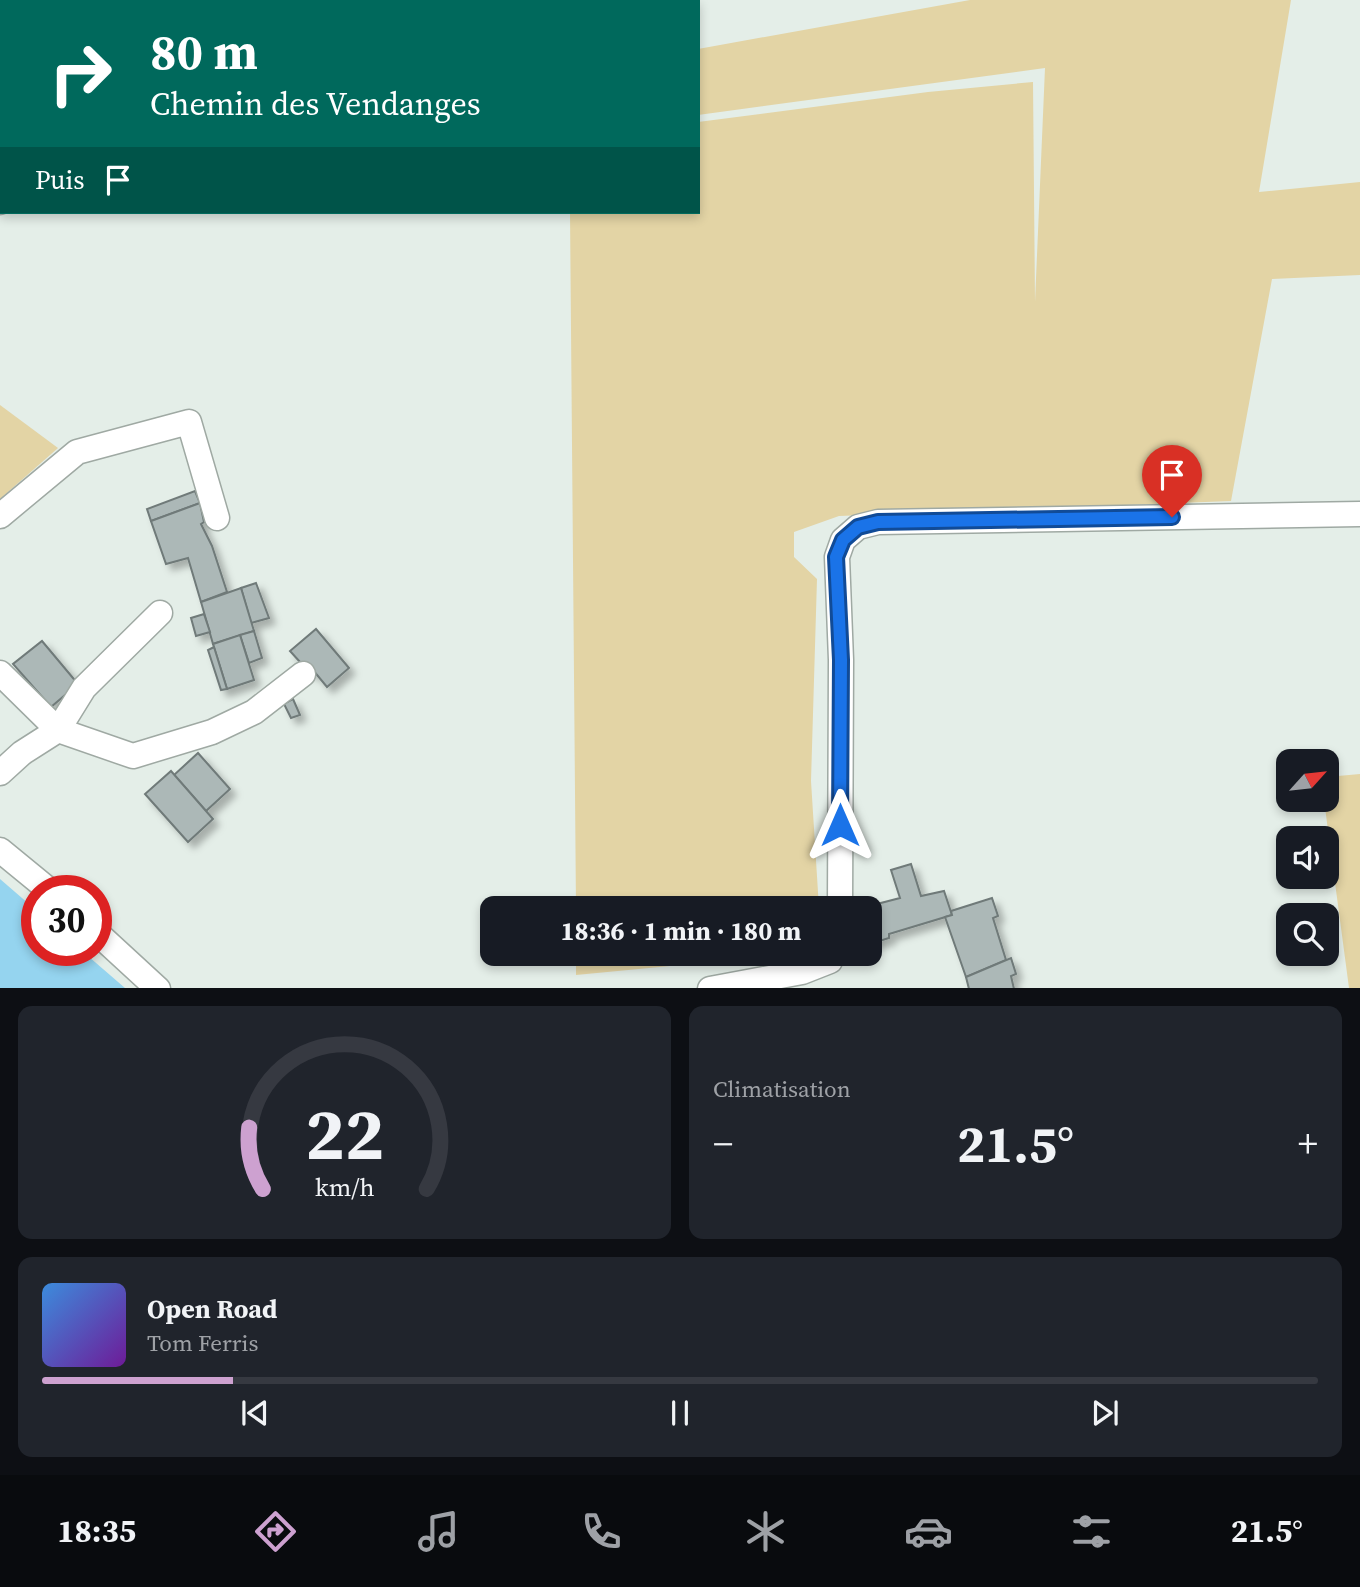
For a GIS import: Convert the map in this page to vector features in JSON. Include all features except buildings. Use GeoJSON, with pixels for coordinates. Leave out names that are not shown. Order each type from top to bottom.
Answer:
{"type":"FeatureCollection","features":[{"type":"Feature","properties":{"kind":"street"},"geometry":{"type":"LineString","coordinates":[[0,516],[77,452],[189,422],[217,518]]}},
{"type":"Feature","properties":{"kind":"street"},"geometry":{"type":"LineString","coordinates":[[840,896],[841,660],[836,557],[843,540],[858,527],[878,522],[1360,514]]}},
{"type":"Feature","properties":{"kind":"street"},"geometry":{"type":"LineString","coordinates":[[0,773],[22,753],[58,730],[85,688],[160,613]]}},
{"type":"Feature","properties":{"kind":"street"},"geometry":{"type":"LineString","coordinates":[[0,673],[58,730],[133,756],[212,733],[254,712],[303,674]]}},
{"type":"Feature","properties":{"kind":"street"},"geometry":{"type":"LineString","coordinates":[[0,850],[30,875]]}},
{"type":"Feature","properties":{"kind":"street"},"geometry":{"type":"LineString","coordinates":[[112,947],[157,988]]}},
{"type":"Feature","properties":{"kind":"street"},"geometry":{"type":"LineString","coordinates":[[715,988],[802,972],[817,966]]}},
{"type":"Feature","properties":{"kind":"shaded area"},"geometry":{"type":"Polygon","coordinates":[[[970,0],[1291,0],[1259,192],[1360,182],[1360,275],[1272,279],[1231,501],[839,516],[794,532],[794,557],[817,579],[811,781],[818,896],[576,896],[570,214],[700,214],[700,122],[928,92],[1033,82],[1035,302],[1045,68],[700,115],[700,49],[970,0]]]}},
{"type":"Feature","properties":{"kind":"shaded area"},"geometry":{"type":"Polygon","coordinates":[[[0,405],[58,448],[0,499],[0,405]]]}},
{"type":"Feature","properties":{"kind":"shaded area"},"geometry":{"type":"Polygon","coordinates":[[[1360,774],[1360,988],[1349,988],[1336,889],[1339,889],[1339,826],[1327,826],[1326,812],[1339,812],[1339,776],[1360,774]]]}},
{"type":"Feature","properties":{"kind":"shaded area"},"geometry":{"type":"Polygon","coordinates":[[[576,966],[669,966],[576,975],[576,966]]]}},
{"type":"Feature","properties":{"kind":"water"},"geometry":{"type":"Polygon","coordinates":[[[0,879],[21,897],[21,966],[100,966],[125,988],[0,988],[0,879]]]}},
{"type":"Feature","properties":{"kind":"route"},"geometry":{"type":"LineString","coordinates":[[840,825],[841,660],[836,557],[843,540],[858,527],[878,522],[1172,517]]}}]}
